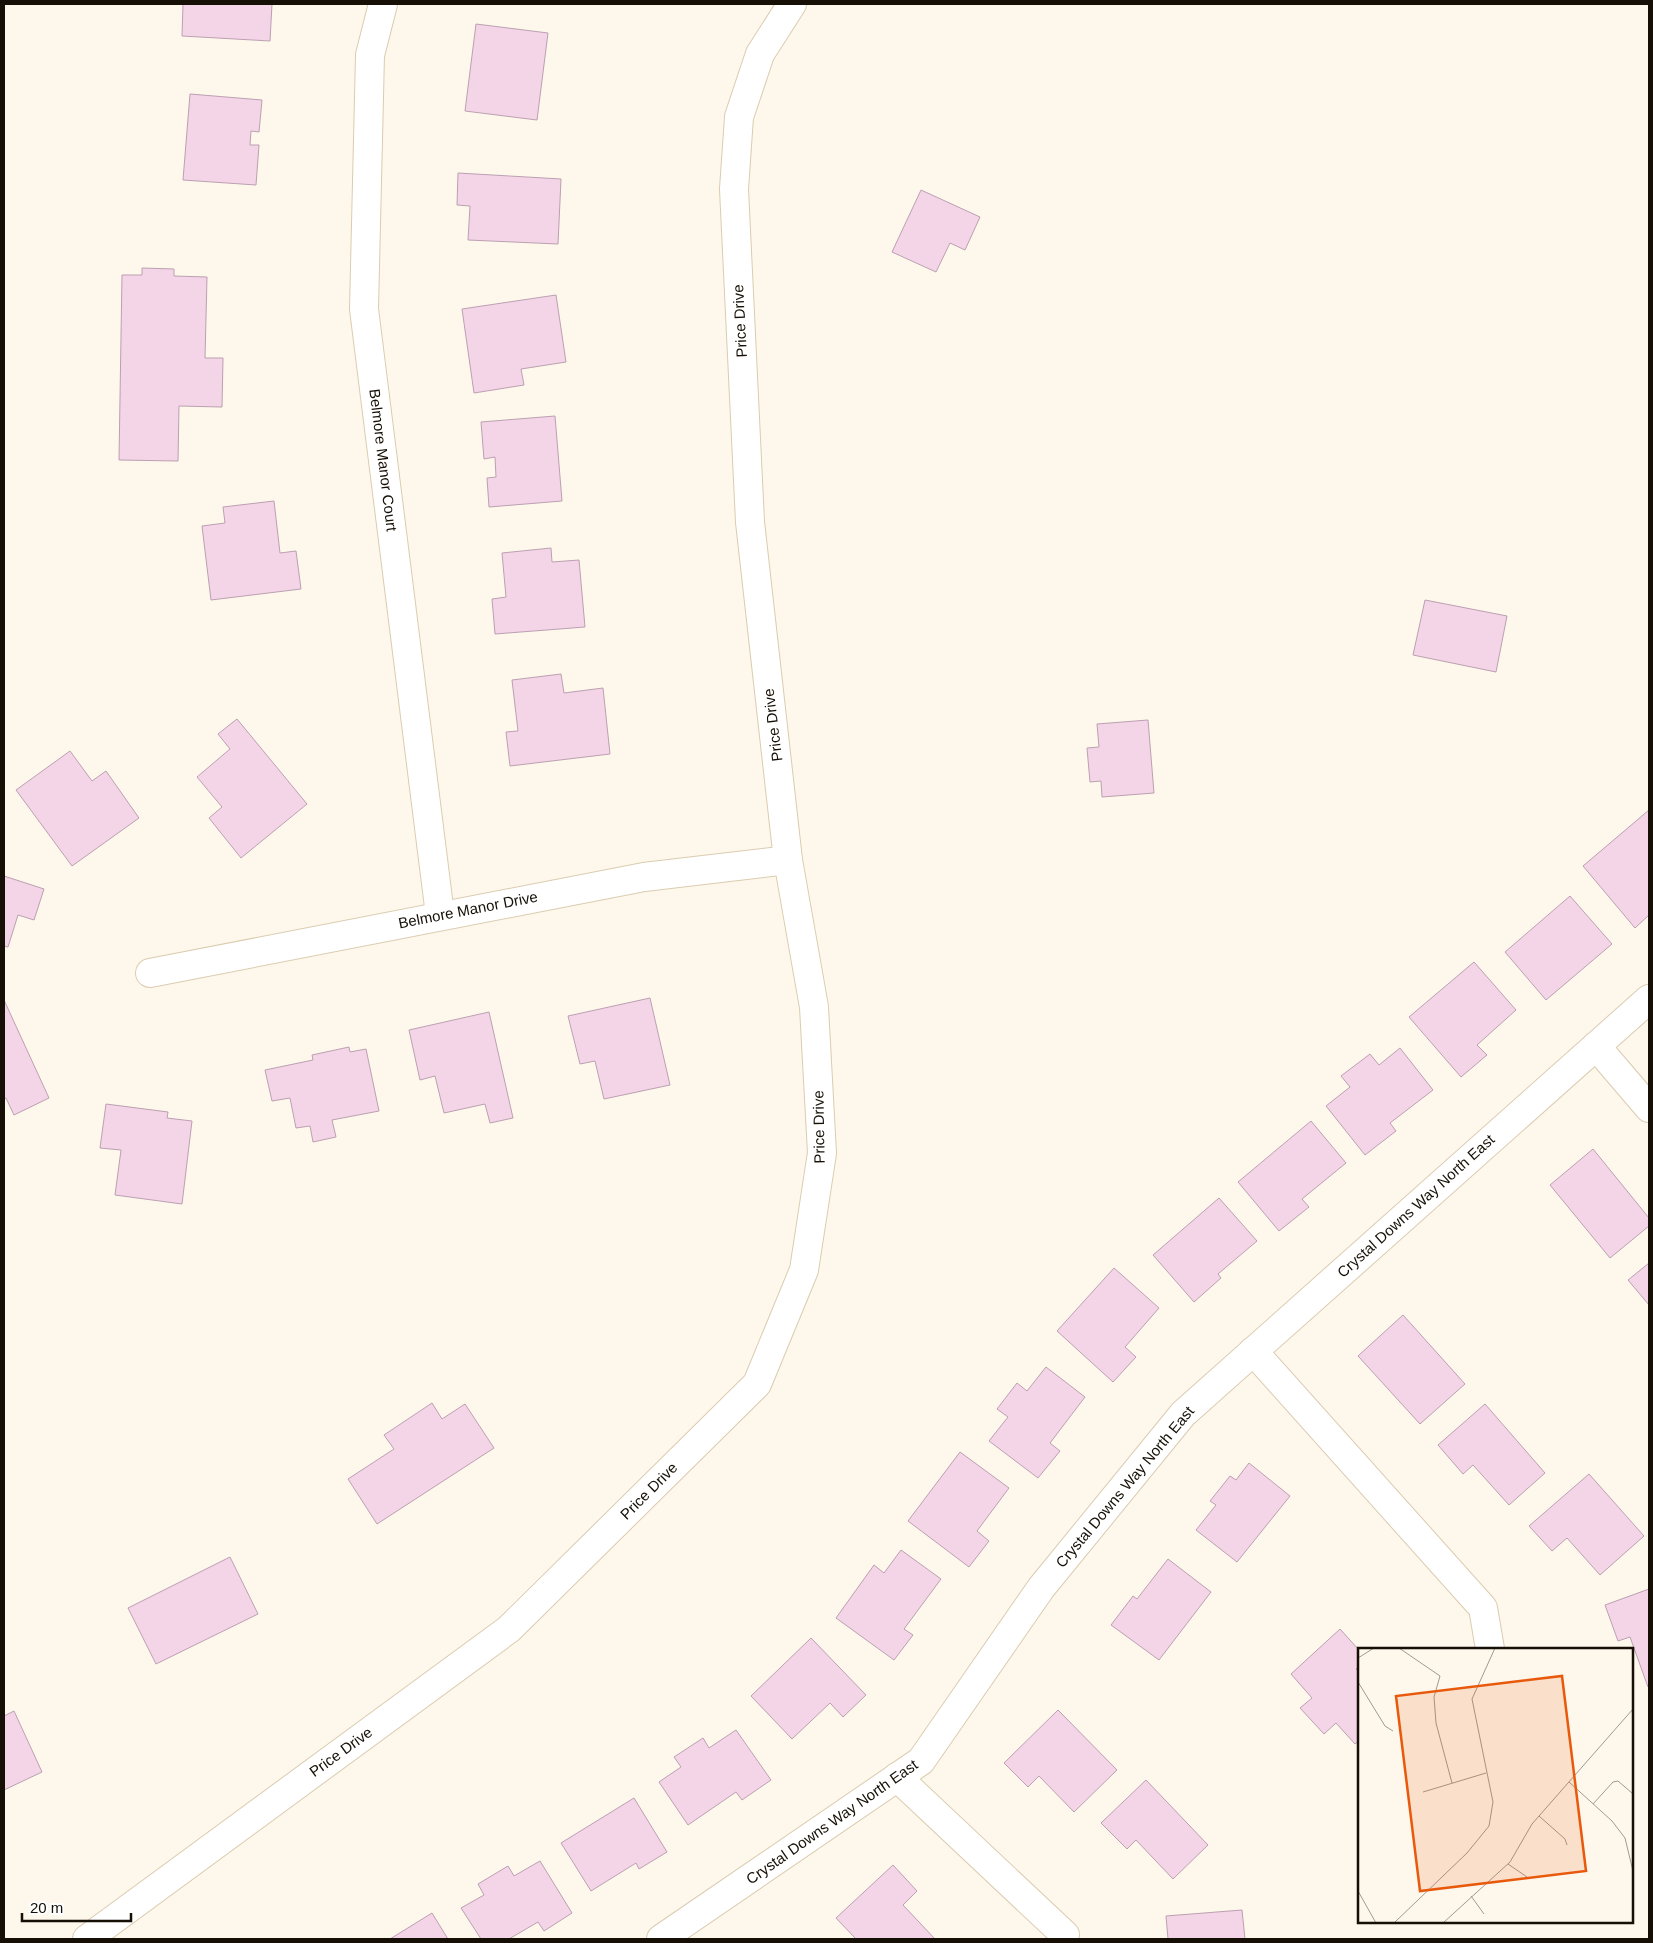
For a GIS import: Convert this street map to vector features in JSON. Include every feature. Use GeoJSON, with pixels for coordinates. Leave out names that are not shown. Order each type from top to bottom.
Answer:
{"type":"FeatureCollection","features":[{"type":"Feature","properties":{"kind":"street","name":"Belmore Manor Court"},"geometry":{"type":"LineString","coordinates":[[384,4],[370,55],[364,309],[440,915]]}},
{"type":"Feature","properties":{"kind":"street","name":"Price Drive"},"geometry":{"type":"LineString","coordinates":[[86,1939],[509,1629],[757,1384],[804,1270],[822,1153],[814,1007],[788,860],[750,522],[734,189],[739,117],[760,54],[792,4]]}},
{"type":"Feature","properties":{"kind":"street","name":"Belmore Manor Drive"},"geometry":{"type":"LineString","coordinates":[[150,973],[440,915],[644,877],[788,860]]}},
{"type":"Feature","properties":{"kind":"street","name":"Crystal Downs Way North East"},"geometry":{"type":"LineString","coordinates":[[661,1939],[921,1761],[1041,1588],[1183,1414],[1649,999]]}},
{"type":"Feature","properties":{"kind":"street"},"geometry":{"type":"LineString","coordinates":[[1596,1046],[1649,1108]]}},
{"type":"Feature","properties":{"kind":"street"},"geometry":{"type":"LineString","coordinates":[[1254,1351],[1484,1608],[1490,1648]]}},
{"type":"Feature","properties":{"kind":"street"},"geometry":{"type":"LineString","coordinates":[[898,1777],[1065,1935]]}},
{"type":"Feature","properties":{"kind":"building"},"geometry":{"type":"Polygon","coordinates":[[[183,4],[272,4],[270,41],[182,36],[183,4]]]}},
{"type":"Feature","properties":{"kind":"building"},"geometry":{"type":"Polygon","coordinates":[[[476,24],[548,33],[537,120],[465,111],[476,24]]]}},
{"type":"Feature","properties":{"kind":"building"},"geometry":{"type":"Polygon","coordinates":[[[190,94],[262,100],[259,132],[251,131],[250,145],[259,145],[256,185],[183,180],[190,94]]]}},
{"type":"Feature","properties":{"kind":"building"},"geometry":{"type":"Polygon","coordinates":[[[458,173],[561,179],[558,244],[468,240],[470,206],[457,205],[458,173]]]}},
{"type":"Feature","properties":{"kind":"building"},"geometry":{"type":"Polygon","coordinates":[[[921,190],[980,217],[965,250],[950,243],[936,272],[892,252],[921,190]]]}},
{"type":"Feature","properties":{"kind":"building"},"geometry":{"type":"Polygon","coordinates":[[[142,268],[174,269],[174,276],[207,277],[205,358],[223,358],[222,407],[179,406],[178,461],[119,460],[122,275],[142,275],[142,268]]]}},
{"type":"Feature","properties":{"kind":"building"},"geometry":{"type":"Polygon","coordinates":[[[556,295],[566,362],[521,369],[524,385],[474,393],[462,309],[556,295]]]}},
{"type":"Feature","properties":{"kind":"building"},"geometry":{"type":"Polygon","coordinates":[[[555,416],[562,501],[489,507],[487,478],[496,477],[495,457],[484,459],[481,422],[555,416]]]}},
{"type":"Feature","properties":{"kind":"building"},"geometry":{"type":"Polygon","coordinates":[[[274,501],[280,553],[296,551],[301,589],[211,600],[202,526],[225,523],[223,507],[274,501]]]}},
{"type":"Feature","properties":{"kind":"building"},"geometry":{"type":"Polygon","coordinates":[[[551,548],[552,562],[579,560],[585,627],[495,634],[492,599],[506,597],[502,553],[551,548]]]}},
{"type":"Feature","properties":{"kind":"building"},"geometry":{"type":"Polygon","coordinates":[[[1425,600],[1507,616],[1496,672],[1413,655],[1425,600]]]}},
{"type":"Feature","properties":{"kind":"building"},"geometry":{"type":"Polygon","coordinates":[[[561,674],[564,693],[603,688],[610,754],[510,766],[506,732],[518,731],[512,680],[561,674]]]}},
{"type":"Feature","properties":{"kind":"building"},"geometry":{"type":"Polygon","coordinates":[[[237,719],[307,804],[241,858],[209,818],[222,807],[197,777],[230,749],[218,734],[237,719]]]}},
{"type":"Feature","properties":{"kind":"building"},"geometry":{"type":"Polygon","coordinates":[[[1148,720],[1154,793],[1102,797],[1101,781],[1090,782],[1087,748],[1099,747],[1097,724],[1148,720]]]}},
{"type":"Feature","properties":{"kind":"building"},"geometry":{"type":"Polygon","coordinates":[[[70,751],[92,781],[106,771],[139,818],[72,866],[16,790],[70,751]]]}},
{"type":"Feature","properties":{"kind":"building"},"geometry":{"type":"Polygon","coordinates":[[[1649,810],[1649,915],[1635,928],[1583,866],[1649,810]]]}},
{"type":"Feature","properties":{"kind":"building"},"geometry":{"type":"Polygon","coordinates":[[[4,876],[44,889],[34,920],[18,915],[8,947],[4,946],[4,876]]]}},
{"type":"Feature","properties":{"kind":"building"},"geometry":{"type":"Polygon","coordinates":[[[1570,896],[1612,944],[1546,1000],[1505,952],[1570,896]]]}},
{"type":"Feature","properties":{"kind":"building"},"geometry":{"type":"Polygon","coordinates":[[[1474,962],[1516,1010],[1477,1045],[1487,1055],[1461,1077],[1409,1017],[1474,962]]]}},
{"type":"Feature","properties":{"kind":"building"},"geometry":{"type":"Polygon","coordinates":[[[650,998],[670,1085],[604,1099],[595,1061],[580,1064],[568,1016],[650,998]]]}},
{"type":"Feature","properties":{"kind":"building"},"geometry":{"type":"Polygon","coordinates":[[[4,1000],[49,1098],[14,1115],[6,1098],[4,1099],[4,1000]]]}},
{"type":"Feature","properties":{"kind":"building"},"geometry":{"type":"Polygon","coordinates":[[[489,1012],[513,1118],[490,1123],[485,1104],[444,1113],[435,1076],[420,1080],[409,1030],[489,1012]]]}},
{"type":"Feature","properties":{"kind":"building"},"geometry":{"type":"Polygon","coordinates":[[[349,1047],[350,1052],[366,1049],[379,1111],[332,1120],[336,1137],[313,1142],[310,1126],[296,1128],[290,1098],[272,1101],[265,1070],[313,1060],[312,1055],[349,1047]]]}},
{"type":"Feature","properties":{"kind":"building"},"geometry":{"type":"Polygon","coordinates":[[[1400,1048],[1433,1090],[1390,1123],[1396,1131],[1365,1155],[1326,1106],[1350,1087],[1341,1076],[1370,1054],[1379,1065],[1400,1048]]]}},
{"type":"Feature","properties":{"kind":"building"},"geometry":{"type":"Polygon","coordinates":[[[106,1104],[168,1112],[167,1118],[192,1121],[182,1204],[115,1195],[121,1150],[100,1148],[106,1104]]]}},
{"type":"Feature","properties":{"kind":"building"},"geometry":{"type":"Polygon","coordinates":[[[1311,1121],[1346,1163],[1302,1199],[1309,1207],[1279,1231],[1238,1182],[1311,1121]]]}},
{"type":"Feature","properties":{"kind":"building"},"geometry":{"type":"Polygon","coordinates":[[[1593,1149],[1649,1218],[1649,1226],[1610,1258],[1550,1185],[1593,1149]]]}},
{"type":"Feature","properties":{"kind":"building"},"geometry":{"type":"Polygon","coordinates":[[[1219,1198],[1257,1241],[1218,1274],[1221,1278],[1194,1302],[1153,1255],[1219,1198]]]}},
{"type":"Feature","properties":{"kind":"building"},"geometry":{"type":"Polygon","coordinates":[[[1649,1263],[1649,1305],[1628,1280],[1649,1263]]]}},
{"type":"Feature","properties":{"kind":"building"},"geometry":{"type":"Polygon","coordinates":[[[1114,1268],[1159,1308],[1125,1347],[1136,1357],[1113,1382],[1057,1331],[1114,1268]]]}},
{"type":"Feature","properties":{"kind":"building"},"geometry":{"type":"Polygon","coordinates":[[[1403,1315],[1465,1384],[1420,1424],[1358,1356],[1403,1315]]]}},
{"type":"Feature","properties":{"kind":"building"},"geometry":{"type":"Polygon","coordinates":[[[1046,1367],[1085,1397],[1050,1443],[1060,1451],[1038,1478],[989,1441],[1008,1417],[997,1409],[1017,1383],[1027,1391],[1046,1367]]]}},
{"type":"Feature","properties":{"kind":"building"},"geometry":{"type":"Polygon","coordinates":[[[432,1403],[442,1419],[465,1404],[494,1448],[377,1524],[348,1479],[394,1449],[384,1435],[432,1403]]]}},
{"type":"Feature","properties":{"kind":"building"},"geometry":{"type":"Polygon","coordinates":[[[1485,1404],[1545,1473],[1509,1505],[1473,1465],[1463,1474],[1438,1445],[1485,1404]]]}},
{"type":"Feature","properties":{"kind":"building"},"geometry":{"type":"Polygon","coordinates":[[[960,1452],[1009,1488],[977,1531],[989,1541],[969,1567],[908,1521],[960,1452]]]}},
{"type":"Feature","properties":{"kind":"building"},"geometry":{"type":"Polygon","coordinates":[[[1249,1463],[1290,1496],[1237,1562],[1196,1530],[1216,1505],[1210,1501],[1230,1476],[1236,1480],[1249,1463]]]}},
{"type":"Feature","properties":{"kind":"building"},"geometry":{"type":"Polygon","coordinates":[[[1589,1474],[1644,1536],[1600,1575],[1567,1538],[1552,1551],[1529,1526],[1589,1474]]]}},
{"type":"Feature","properties":{"kind":"building"},"geometry":{"type":"Polygon","coordinates":[[[901,1550],[941,1579],[904,1629],[913,1635],[894,1660],[836,1618],[874,1565],[884,1573],[901,1550]]]}},
{"type":"Feature","properties":{"kind":"building"},"geometry":{"type":"Polygon","coordinates":[[[230,1557],[258,1614],[156,1664],[128,1608],[230,1557]]]}},
{"type":"Feature","properties":{"kind":"building"},"geometry":{"type":"Polygon","coordinates":[[[1168,1559],[1211,1592],[1159,1660],[1111,1625],[1133,1596],[1137,1599],[1168,1559]]]}},
{"type":"Feature","properties":{"kind":"building"},"geometry":{"type":"Polygon","coordinates":[[[1649,1589],[1648,1687],[1630,1637],[1618,1641],[1605,1605],[1649,1589]]]}},
{"type":"Feature","properties":{"kind":"building"},"geometry":{"type":"Polygon","coordinates":[[[1340,1629],[1358,1649],[1358,1667],[1356,1669],[1358,1671],[1358,1742],[1355,1744],[1336,1723],[1324,1734],[1300,1708],[1312,1698],[1291,1674],[1340,1629]]]}},
{"type":"Feature","properties":{"kind":"building"},"geometry":{"type":"Polygon","coordinates":[[[811,1638],[866,1695],[843,1717],[830,1703],[792,1739],[751,1696],[811,1638]]]}},
{"type":"Feature","properties":{"kind":"building"},"geometry":{"type":"Polygon","coordinates":[[[1058,1710],[1117,1770],[1074,1812],[1039,1776],[1028,1787],[1004,1763],[1058,1710]]]}},
{"type":"Feature","properties":{"kind":"building"},"geometry":{"type":"Polygon","coordinates":[[[14,1711],[42,1772],[4,1790],[4,1716],[14,1711]]]}},
{"type":"Feature","properties":{"kind":"building"},"geometry":{"type":"Polygon","coordinates":[[[736,1730],[771,1780],[742,1800],[736,1792],[688,1825],[659,1782],[681,1767],[674,1757],[703,1738],[709,1748],[736,1730]]]}},
{"type":"Feature","properties":{"kind":"building"},"geometry":{"type":"Polygon","coordinates":[[[1146,1780],[1208,1845],[1173,1879],[1136,1840],[1127,1849],[1101,1823],[1146,1780]]]}},
{"type":"Feature","properties":{"kind":"building"},"geometry":{"type":"Polygon","coordinates":[[[634,1798],[667,1852],[639,1869],[636,1863],[591,1891],[561,1843],[634,1798]]]}},
{"type":"Feature","properties":{"kind":"building"},"geometry":{"type":"Polygon","coordinates":[[[540,1861],[572,1913],[544,1931],[538,1922],[509,1939],[481,1939],[461,1908],[484,1895],[478,1884],[508,1866],[514,1876],[540,1861]]]}},
{"type":"Feature","properties":{"kind":"building"},"geometry":{"type":"Polygon","coordinates":[[[893,1865],[917,1891],[903,1905],[935,1939],[856,1939],[836,1918],[893,1865]]]}},
{"type":"Feature","properties":{"kind":"building"},"geometry":{"type":"Polygon","coordinates":[[[1242,1910],[1245,1939],[1168,1939],[1166,1916],[1242,1910]]]}},
{"type":"Feature","properties":{"kind":"building"},"geometry":{"type":"Polygon","coordinates":[[[432,1913],[448,1939],[390,1939],[432,1913]]]}}]}
